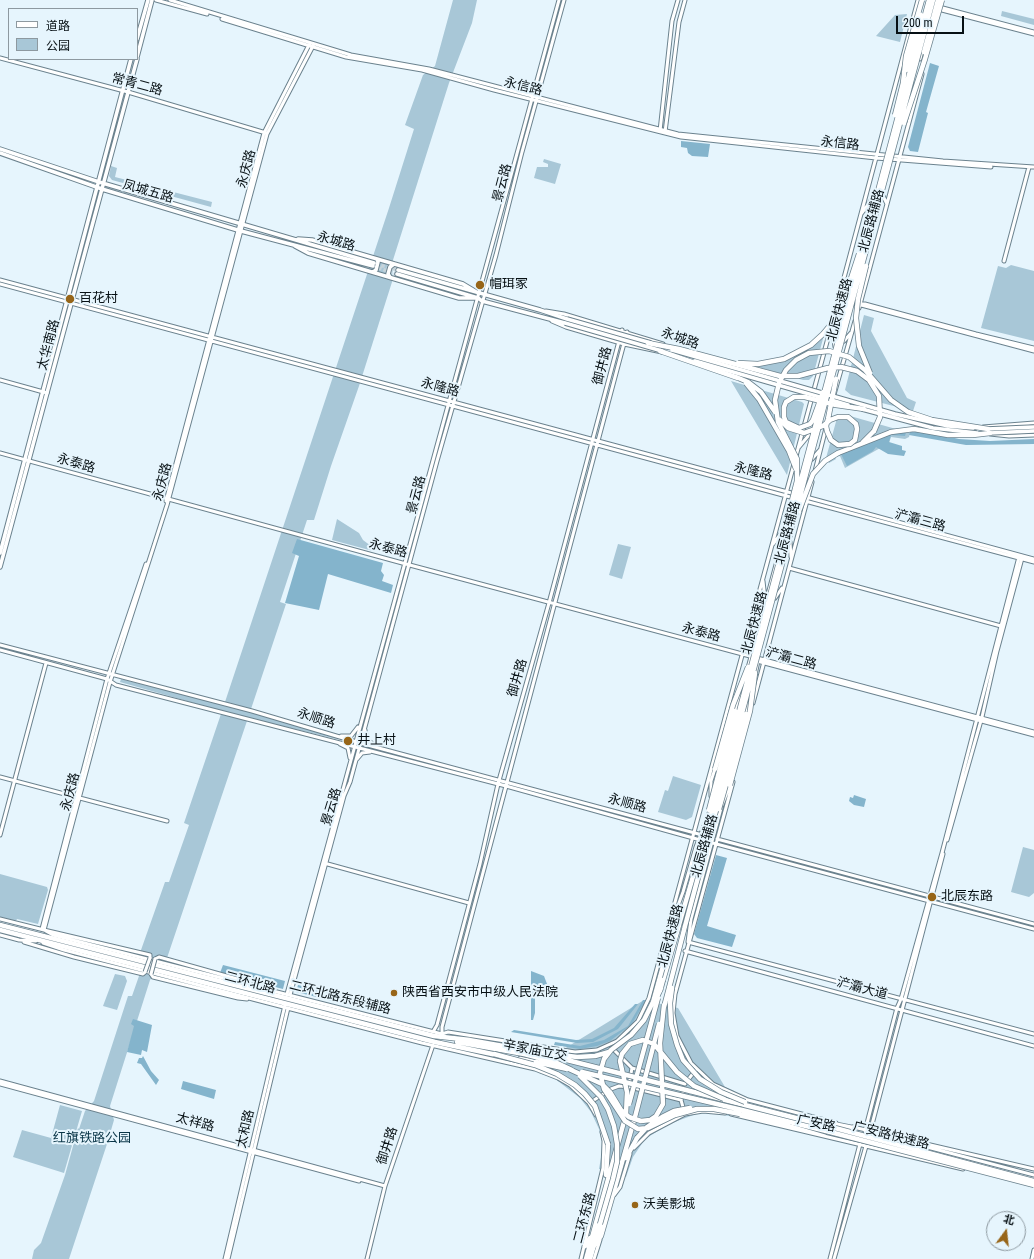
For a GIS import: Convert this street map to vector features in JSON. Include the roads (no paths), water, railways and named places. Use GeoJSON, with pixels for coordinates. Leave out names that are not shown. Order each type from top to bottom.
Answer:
{"type":"FeatureCollection","features":[{"type":"Feature","properties":{"kind":"highway"},"geometry":{"type":"LineString","coordinates":[[892,146],[906,56],[923,0]]}},
{"type":"Feature","properties":{"kind":"highway","name":"北辰快速路"},"geometry":{"type":"LineString","coordinates":[[606,1183],[678,924],[688,895],[704,833],[791,531],[839,356],[929,0]]}},
{"type":"Feature","properties":{"kind":"highway"},"geometry":{"type":"LineString","coordinates":[[916,84],[935,0]]}},
{"type":"Feature","properties":{"kind":"highway","name":"北辰快速路"},"geometry":{"type":"LineString","coordinates":[[892,146],[935,0]]}},
{"type":"Feature","properties":{"kind":"highway"},"geometry":{"type":"LineString","coordinates":[[892,146],[925,59],[942,0]]}},
{"type":"Feature","properties":{"kind":"highway"},"geometry":{"type":"LineString","coordinates":[[719,360],[749,364],[770,363],[796,354],[811,345],[823,334],[839,313],[869,234]]}},
{"type":"Feature","properties":{"kind":"highway"},"geometry":{"type":"LineString","coordinates":[[869,234],[857,308],[857,336],[866,365],[885,394]]}},
{"type":"Feature","properties":{"kind":"highway","name":"北辰快速路"},"geometry":{"type":"LineString","coordinates":[[592,1249],[601,1236],[635,1117],[664,1005],[671,988],[676,961],[711,830],[786,534],[869,234]]}},
{"type":"Feature","properties":{"kind":"highway"},"geometry":{"type":"LineString","coordinates":[[648,343],[780,376],[798,376],[828,368],[850,368],[863,375],[877,390],[881,412],[874,431],[857,446]]}},
{"type":"Feature","properties":{"kind":"highway"},"geometry":{"type":"LineString","coordinates":[[660,351],[748,382],[761,392],[782,422],[794,431],[804,433],[810,432],[823,426],[827,423],[830,420],[838,417],[848,417],[856,424],[857,434],[855,440],[846,446],[834,443],[827,431],[826,426],[828,419],[839,356]]}},
{"type":"Feature","properties":{"kind":"highway"},"geometry":{"type":"LineString","coordinates":[[786,534],[789,511],[798,469],[797,459],[778,422],[775,400],[779,383],[790,365],[809,353],[834,351],[854,360],[899,407],[918,416],[989,431]]}},
{"type":"Feature","properties":{"kind":"highway"},"geometry":{"type":"LineString","coordinates":[[834,360],[825,385],[823,391],[821,397],[819,403],[817,409],[813,420],[803,428],[795,427],[786,422],[784,417],[784,407],[786,402],[794,397],[805,397],[818,400],[824,402],[830,403],[836,405],[864,410]]}},
{"type":"Feature","properties":{"kind":"highway"},"geometry":{"type":"LineString","coordinates":[[736,377],[743,381],[754,392],[789,451],[796,469],[795,488]]}},
{"type":"Feature","properties":{"kind":"highway"},"geometry":{"type":"LineString","coordinates":[[791,531],[809,481],[815,470],[831,456],[891,432],[904,429],[948,435],[973,436],[989,431]]}},
{"type":"Feature","properties":{"kind":"highway"},"geometry":{"type":"LineString","coordinates":[[714,769],[732,706],[757,649]]}},
{"type":"Feature","properties":{"kind":"highway"},"geometry":{"type":"LineString","coordinates":[[730,785],[750,711],[757,649]]}},
{"type":"Feature","properties":{"kind":"highway"},"geometry":{"type":"LineString","coordinates":[[704,833],[735,711],[745,680]]}},
{"type":"Feature","properties":{"kind":"highway"},"geometry":{"type":"LineString","coordinates":[[711,830],[722,802],[753,683]]}},
{"type":"Feature","properties":{"kind":"highway"},"geometry":{"type":"LineString","coordinates":[[678,924],[665,959],[653,1002],[644,1020],[631,1034],[611,1050],[604,1059],[600,1073],[604,1089],[625,1121],[638,1129],[648,1128],[676,1115],[697,1109],[714,1109],[741,1112],[771,1121],[816,1128]]}},
{"type":"Feature","properties":{"kind":"highway","name":"二环北路"},"geometry":{"type":"LineString","coordinates":[[0,925],[40,938],[272,1000],[286,1006],[434,1039],[524,1052]]}},
{"type":"Feature","properties":{"kind":"highway","name":"二环北路"},"geometry":{"type":"LineString","coordinates":[[0,930],[67,942],[434,1039],[470,1040]]}},
{"type":"Feature","properties":{"kind":"highway"},"geometry":{"type":"LineString","coordinates":[[34,941],[53,935],[67,942]]}},
{"type":"Feature","properties":{"kind":"highway"},"geometry":{"type":"LineString","coordinates":[[40,938],[43,946]]}},
{"type":"Feature","properties":{"kind":"highway"},"geometry":{"type":"LineString","coordinates":[[442,1034],[524,1052],[577,1057],[595,1056],[622,1045],[639,1030],[650,1014],[661,988]]}},
{"type":"Feature","properties":{"kind":"highway"},"geometry":{"type":"LineString","coordinates":[[671,988],[670,1024],[683,1060],[700,1079],[721,1092],[745,1103]]}},
{"type":"Feature","properties":{"kind":"highway"},"geometry":{"type":"LineString","coordinates":[[569,1069],[602,1084],[610,1092],[624,1113],[629,1117],[641,1121],[650,1120],[656,1116],[664,1104],[660,1037],[664,1005]]}},
{"type":"Feature","properties":{"kind":"highway","name":"二环北路"},"geometry":{"type":"LineString","coordinates":[[434,1039],[443,1044],[494,1054]]}},
{"type":"Feature","properties":{"kind":"highway"},"geometry":{"type":"LineString","coordinates":[[626,1114],[627,1092],[620,1061],[622,1054],[630,1044],[643,1040],[654,1044],[677,1072],[694,1086],[724,1099]]}},
{"type":"Feature","properties":{"kind":"highway","name":"辛家庙立交"},"geometry":{"type":"LineString","coordinates":[[524,1052],[745,1103]]}},
{"type":"Feature","properties":{"kind":"highway","name":"辛家庙立交"},"geometry":{"type":"LineString","coordinates":[[524,1052],[567,1066],[592,1088],[608,1109],[614,1126],[617,1144],[617,1162],[590,1259]]}},
{"type":"Feature","properties":{"kind":"highway","name":"辛家庙立交"},"geometry":{"type":"LineString","coordinates":[[494,1054],[569,1069],[732,1107],[741,1112]]}},
{"type":"Feature","properties":{"kind":"highway","name":"辛家庙立交"},"geometry":{"type":"LineString","coordinates":[[494,1054],[557,1074],[575,1085],[585,1094],[595,1106],[604,1128],[608,1144],[606,1183]]}},
{"type":"Feature","properties":{"kind":"highway","name":"广安路快速路"},"geometry":{"type":"LineString","coordinates":[[745,1103],[834,1131],[1034,1184]]}},
{"type":"Feature","properties":{"kind":"highway"},"geometry":{"type":"LineString","coordinates":[[620,1170],[637,1138],[647,1127],[674,1111],[702,1106],[732,1107]]}},
{"type":"Feature","properties":{"kind":"highway","name":"广安路快速路"},"geometry":{"type":"LineString","coordinates":[[741,1112],[834,1131]]}},
{"type":"Feature","properties":{"kind":"highway"},"geometry":{"type":"LineString","coordinates":[[790,1116],[853,1128]]}},
{"type":"Feature","properties":{"kind":"highway","name":"二环东路"},"geometry":{"type":"LineString","coordinates":[[586,1259],[606,1183]]}},
{"type":"Feature","properties":{"kind":"highway"},"geometry":{"type":"LineString","coordinates":[[585,1246],[593,1233]]}},
{"type":"Feature","properties":{"kind":"main road"},"geometry":{"type":"LineString","coordinates":[[138,35],[148,0]]}},
{"type":"Feature","properties":{"kind":"main road","name":"太华南路"},"geometry":{"type":"LineString","coordinates":[[138,54],[152,0]]}},
{"type":"Feature","properties":{"kind":"main road","name":"太华南路"},"geometry":{"type":"LineString","coordinates":[[0,567],[67,300],[131,60]]}},
{"type":"Feature","properties":{"kind":"main road","name":"太华南路"},"geometry":{"type":"LineString","coordinates":[[44,393],[72,300],[136,60]]}},
{"type":"Feature","properties":{"kind":"main road","name":"凤城五路"},"geometry":{"type":"LineString","coordinates":[[0,149],[103,184],[292,239]]}},
{"type":"Feature","properties":{"kind":"main road","name":"凤城五路"},"geometry":{"type":"LineString","coordinates":[[0,153],[102,189],[292,245]]}},
{"type":"Feature","properties":{"kind":"main road","name":"永城路"},"geometry":{"type":"LineString","coordinates":[[292,239],[374,263]]}},
{"type":"Feature","properties":{"kind":"main road"},"geometry":{"type":"LineString","coordinates":[[292,245],[308,254],[459,298],[478,295]]}},
{"type":"Feature","properties":{"kind":"main road","name":"永城路"},"geometry":{"type":"LineString","coordinates":[[292,245],[374,263]]}},
{"type":"Feature","properties":{"kind":"main road"},"geometry":{"type":"LineString","coordinates":[[371,272],[376,270],[378,262],[374,263]]}},
{"type":"Feature","properties":{"kind":"main road"},"geometry":{"type":"LineString","coordinates":[[374,263],[395,264],[463,284],[478,295]]}},
{"type":"Feature","properties":{"kind":"main road"},"geometry":{"type":"LineString","coordinates":[[392,278],[389,273],[391,266],[395,264]]}},
{"type":"Feature","properties":{"kind":"main road","name":"永城路"},"geometry":{"type":"LineString","coordinates":[[397,272],[478,295],[484,295],[540,310],[566,321]]}},
{"type":"Feature","properties":{"kind":"main road","name":"永城路"},"geometry":{"type":"LineString","coordinates":[[478,295],[482,301],[549,319],[566,321]]}},
{"type":"Feature","properties":{"kind":"main road"},"geometry":{"type":"LineString","coordinates":[[566,321],[922,421],[989,431],[1034,427]]}},
{"type":"Feature","properties":{"kind":"main road"},"geometry":{"type":"LineString","coordinates":[[566,321],[660,351],[864,410],[933,428],[960,432],[1034,431]]}},
{"type":"Feature","properties":{"kind":"main road","name":"太华南路"},"geometry":{"type":"LineString","coordinates":[[0,553],[27,460]]}},
{"type":"Feature","properties":{"kind":"street","name":"永信路"},"geometry":{"type":"LineString","coordinates":[[156,0],[311,45],[363,58],[429,69],[660,131],[715,139],[894,155],[899,158]]}},
{"type":"Feature","properties":{"kind":"street","name":"永信路"},"geometry":{"type":"LineString","coordinates":[[170,0],[311,45]]}},
{"type":"Feature","properties":{"kind":"street","name":"景云路"},"geometry":{"type":"LineString","coordinates":[[288,995],[350,762],[358,745],[366,721],[449,403],[559,0]]}},
{"type":"Feature","properties":{"kind":"street","name":"景云路"},"geometry":{"type":"LineString","coordinates":[[324,863],[354,768],[358,745],[356,742],[362,718],[454,404],[564,0]]}},
{"type":"Feature","properties":{"kind":"street"},"geometry":{"type":"LineString","coordinates":[[660,131],[672,21],[678,0]]}},
{"type":"Feature","properties":{"kind":"street"},"geometry":{"type":"LineString","coordinates":[[665,132],[674,59],[685,0]]}},
{"type":"Feature","properties":{"kind":"street","name":"北辰路辅路"},"geometry":{"type":"LineString","coordinates":[[610,1045],[630,1030],[644,1010],[667,936],[785,495],[788,491],[797,449],[813,395],[918,0]]}},
{"type":"Feature","properties":{"kind":"street"},"geometry":{"type":"LineString","coordinates":[[667,936],[683,892],[699,840],[704,833],[712,806],[765,602],[823,398],[886,155],[929,0]]}},
{"type":"Feature","properties":{"kind":"street"},"geometry":{"type":"LineString","coordinates":[[688,942],[691,919],[712,837],[721,808],[812,459],[830,400],[830,394],[935,0]]}},
{"type":"Feature","properties":{"kind":"street","name":"北辰路辅路"},"geometry":{"type":"LineString","coordinates":[[835,396],[942,0]]}},
{"type":"Feature","properties":{"kind":"street"},"geometry":{"type":"LineString","coordinates":[[916,7],[940,8],[1034,33]]}},
{"type":"Feature","properties":{"kind":"street","name":"永庆路"},"geometry":{"type":"LineString","coordinates":[[43,930],[112,674],[167,500],[266,134],[311,45]]}},
{"type":"Feature","properties":{"kind":"street","name":"常青二路"},"geometry":{"type":"LineString","coordinates":[[0,58],[128,92],[266,134]]}},
{"type":"Feature","properties":{"kind":"street","name":"永信路"},"geometry":{"type":"LineString","coordinates":[[665,132],[681,137],[893,160],[899,158]]}},
{"type":"Feature","properties":{"kind":"street"},"geometry":{"type":"LineString","coordinates":[[899,158],[966,166],[1034,167]]}},
{"type":"Feature","properties":{"kind":"street"},"geometry":{"type":"LineString","coordinates":[[1004,261],[1029,167]]}},
{"type":"Feature","properties":{"kind":"street"},"geometry":{"type":"LineString","coordinates":[[860,215],[876,194]]}},
{"type":"Feature","properties":{"kind":"street"},"geometry":{"type":"LineString","coordinates":[[883,196],[887,204]]}},
{"type":"Feature","properties":{"kind":"street"},"geometry":{"type":"LineString","coordinates":[[878,214],[885,210]]}},
{"type":"Feature","properties":{"kind":"street"},"geometry":{"type":"LineString","coordinates":[[0,280],[67,300]]}},
{"type":"Feature","properties":{"kind":"street"},"geometry":{"type":"LineString","coordinates":[[0,284],[72,300]]}},
{"type":"Feature","properties":{"kind":"street"},"geometry":{"type":"LineString","coordinates":[[838,299],[1034,351]]}},
{"type":"Feature","properties":{"kind":"street","name":"永隆路"},"geometry":{"type":"LineString","coordinates":[[72,300],[449,403]]}},
{"type":"Feature","properties":{"kind":"street","name":"永隆路"},"geometry":{"type":"LineString","coordinates":[[72,300],[210,341],[454,404],[785,495],[802,498]]}},
{"type":"Feature","properties":{"kind":"street"},"geometry":{"type":"LineString","coordinates":[[860,305],[865,304],[1034,348]]}},
{"type":"Feature","properties":{"kind":"street","name":"永城路"},"geometry":{"type":"LineString","coordinates":[[540,310],[564,314],[622,330],[691,354],[912,418],[948,426],[983,427],[1034,423]]}},
{"type":"Feature","properties":{"kind":"street","name":"永城路"},"geometry":{"type":"LineString","coordinates":[[549,319],[566,327],[624,344],[678,356],[910,423],[950,432],[1009,436],[1034,435]]}},
{"type":"Feature","properties":{"kind":"street"},"geometry":{"type":"LineString","coordinates":[[832,323],[836,348]]}},
{"type":"Feature","properties":{"kind":"street","name":"御井路"},"geometry":{"type":"LineString","coordinates":[[367,1259],[385,1187],[434,1039],[498,784],[549,603],[622,330]]}},
{"type":"Feature","properties":{"kind":"street"},"geometry":{"type":"LineString","coordinates":[[844,341],[852,331]]}},
{"type":"Feature","properties":{"kind":"street","name":"御井路"},"geometry":{"type":"LineString","coordinates":[[442,1034],[442,1027],[506,784],[627,332]]}},
{"type":"Feature","properties":{"kind":"street"},"geometry":{"type":"LineString","coordinates":[[0,380],[44,393]]}},
{"type":"Feature","properties":{"kind":"street"},"geometry":{"type":"LineString","coordinates":[[830,400],[835,396]]}},
{"type":"Feature","properties":{"kind":"street","name":"北辰路辅路"},"geometry":{"type":"LineString","coordinates":[[696,1069],[680,1044],[675,1029],[673,1013],[675,994],[685,951],[716,844],[791,558],[822,448],[830,400]]}},
{"type":"Feature","properties":{"kind":"street"},"geometry":{"type":"LineString","coordinates":[[797,449],[814,429]]}},
{"type":"Feature","properties":{"kind":"street","name":"永隆路"},"geometry":{"type":"LineString","coordinates":[[598,444],[788,491],[795,496]]}},
{"type":"Feature","properties":{"kind":"street"},"geometry":{"type":"LineString","coordinates":[[812,459],[822,448]]}},
{"type":"Feature","properties":{"kind":"street","name":"永泰路"},"geometry":{"type":"LineString","coordinates":[[0,453],[167,500],[742,655]]}},
{"type":"Feature","properties":{"kind":"street","name":"浐灞三路"},"geometry":{"type":"LineString","coordinates":[[802,498],[1021,557],[1034,562]]}},
{"type":"Feature","properties":{"kind":"street"},"geometry":{"type":"LineString","coordinates":[[772,546],[786,527]]}},
{"type":"Feature","properties":{"kind":"street"},"geometry":{"type":"LineString","coordinates":[[790,542],[791,558]]}},
{"type":"Feature","properties":{"kind":"street"},"geometry":{"type":"LineString","coordinates":[[870,1132],[902,1011],[903,999],[930,901],[977,717],[1021,557]]}},
{"type":"Feature","properties":{"kind":"street"},"geometry":{"type":"LineString","coordinates":[[931,896],[982,719],[997,651],[1021,557]]}},
{"type":"Feature","properties":{"kind":"street","name":"浐灞三路"},"geometry":{"type":"LineString","coordinates":[[1021,557],[1034,559]]}},
{"type":"Feature","properties":{"kind":"street"},"geometry":{"type":"LineString","coordinates":[[789,568],[1001,626]]}},
{"type":"Feature","properties":{"kind":"street"},"geometry":{"type":"LineString","coordinates":[[763,579],[765,602]]}},
{"type":"Feature","properties":{"kind":"street"},"geometry":{"type":"LineString","coordinates":[[775,598],[784,586]]}},
{"type":"Feature","properties":{"kind":"street","name":"永顺路"},"geometry":{"type":"LineString","coordinates":[[0,645],[286,720],[356,742]]}},
{"type":"Feature","properties":{"kind":"street"},"geometry":{"type":"LineString","coordinates":[[0,650],[107,679],[110,682]]}},
{"type":"Feature","properties":{"kind":"street","name":"浐灞二路"},"geometry":{"type":"LineString","coordinates":[[742,655],[1034,733]]}},
{"type":"Feature","properties":{"kind":"street"},"geometry":{"type":"LineString","coordinates":[[0,835],[46,662]]}},
{"type":"Feature","properties":{"kind":"street","name":"永庆路"},"geometry":{"type":"LineString","coordinates":[[78,798],[107,679],[112,674]]}},
{"type":"Feature","properties":{"kind":"street","name":"永顺路"},"geometry":{"type":"LineString","coordinates":[[110,682],[323,739],[384,748],[500,780],[506,784],[699,840],[1034,929]]}},
{"type":"Feature","properties":{"kind":"street"},"geometry":{"type":"LineString","coordinates":[[330,734],[351,736],[356,732],[362,718]]}},
{"type":"Feature","properties":{"kind":"street"},"geometry":{"type":"LineString","coordinates":[[366,721],[365,735],[367,740],[384,748]]}},
{"type":"Feature","properties":{"kind":"street"},"geometry":{"type":"LineString","coordinates":[[323,739],[346,747],[350,753],[350,762]]}},
{"type":"Feature","properties":{"kind":"street","name":"永顺路"},"geometry":{"type":"LineString","coordinates":[[358,745],[384,754],[498,784],[506,784],[694,832],[704,833],[717,839],[1034,924]]}},
{"type":"Feature","properties":{"kind":"street"},"geometry":{"type":"LineString","coordinates":[[354,768],[357,759],[362,753],[368,752],[384,754]]}},
{"type":"Feature","properties":{"kind":"street"},"geometry":{"type":"LineString","coordinates":[[712,806],[711,781],[714,769]]}},
{"type":"Feature","properties":{"kind":"street"},"geometry":{"type":"LineString","coordinates":[[0,776],[167,821]]}},
{"type":"Feature","properties":{"kind":"street"},"geometry":{"type":"LineString","coordinates":[[721,808],[730,785]]}},
{"type":"Feature","properties":{"kind":"street"},"geometry":{"type":"LineString","coordinates":[[324,863],[469,904]]}},
{"type":"Feature","properties":{"kind":"street","name":"二环北路东段辅路"},"geometry":{"type":"LineString","coordinates":[[0,919],[43,930],[53,935],[288,995],[548,1073],[570,1086],[589,1103]]}},
{"type":"Feature","properties":{"kind":"street"},"geometry":{"type":"LineString","coordinates":[[43,930],[150,955],[150,958],[143,974],[56,952],[43,946]]}},
{"type":"Feature","properties":{"kind":"street","name":"二环北路东段辅路"},"geometry":{"type":"LineString","coordinates":[[0,935],[18,940],[34,941],[43,946],[286,1006]]}},
{"type":"Feature","properties":{"kind":"street"},"geometry":{"type":"LineString","coordinates":[[18,940],[50,948],[56,948]]}},
{"type":"Feature","properties":{"kind":"street","name":"浐灞大道"},"geometry":{"type":"LineString","coordinates":[[688,942],[1034,1034]]}},
{"type":"Feature","properties":{"kind":"street"},"geometry":{"type":"LineString","coordinates":[[50,948],[56,952]]}},
{"type":"Feature","properties":{"kind":"street","name":"浐灞大道"},"geometry":{"type":"LineString","coordinates":[[685,951],[1034,1046]]}},
{"type":"Feature","properties":{"kind":"street"},"geometry":{"type":"LineString","coordinates":[[264,993],[248,982],[159,957],[155,959],[151,974],[153,977],[238,998],[272,1000]]}},
{"type":"Feature","properties":{"kind":"street"},"geometry":{"type":"LineString","coordinates":[[865,1131],[897,1008],[903,999]]}},
{"type":"Feature","properties":{"kind":"street","name":"太和路"},"geometry":{"type":"LineString","coordinates":[[228,1259],[286,1006]]}},
{"type":"Feature","properties":{"kind":"street","name":"二环北路东段辅路"},"geometry":{"type":"LineString","coordinates":[[434,1039],[448,1032],[575,1052],[597,1050],[610,1045]]}},
{"type":"Feature","properties":{"kind":"street"},"geometry":{"type":"LineString","coordinates":[[610,1045],[632,1068],[685,1084]]}},
{"type":"Feature","properties":{"kind":"street"},"geometry":{"type":"LineString","coordinates":[[628,1086],[632,1068]]}},
{"type":"Feature","properties":{"kind":"street"},"geometry":{"type":"LineString","coordinates":[[685,1114],[681,1100],[685,1084],[696,1069]]}},
{"type":"Feature","properties":{"kind":"street","name":"广安路"},"geometry":{"type":"LineString","coordinates":[[696,1069],[713,1084],[737,1096],[865,1131],[1034,1169]]}},
{"type":"Feature","properties":{"kind":"street","name":"太祥路"},"geometry":{"type":"LineString","coordinates":[[0,1080],[385,1187]]}},
{"type":"Feature","properties":{"kind":"street","name":"太祥路"},"geometry":{"type":"LineString","coordinates":[[0,1084],[253,1151]]}},
{"type":"Feature","properties":{"kind":"street"},"geometry":{"type":"LineString","coordinates":[[581,1259],[593,1204],[603,1168],[604,1154],[601,1129],[596,1114],[589,1103],[611,1089],[619,1086],[628,1086],[681,1100]]}},
{"type":"Feature","properties":{"kind":"street","name":"广安路"},"geometry":{"type":"LineString","coordinates":[[613,1196],[620,1187],[628,1158],[638,1142],[654,1130],[685,1114],[703,1111],[723,1113],[860,1144],[918,1159],[1034,1184]]}},
{"type":"Feature","properties":{"kind":"street"},"geometry":{"type":"LineString","coordinates":[[771,1121],[830,1137]]}},
{"type":"Feature","properties":{"kind":"street"},"geometry":{"type":"LineString","coordinates":[[901,1139],[1034,1174]]}},
{"type":"Feature","properties":{"kind":"street"},"geometry":{"type":"LineString","coordinates":[[830,1259],[860,1144]]}},
{"type":"Feature","properties":{"kind":"street"},"geometry":{"type":"LineString","coordinates":[[834,1259],[866,1146]]}},
{"type":"Feature","properties":{"kind":"street","name":"太和路"},"geometry":{"type":"LineString","coordinates":[[225,1259],[253,1151]]}},
{"type":"Feature","properties":{"kind":"street"},"geometry":{"type":"LineString","coordinates":[[594,1259],[601,1236]]}},
{"type":"Feature","properties":{"kind":"street"},"geometry":{"type":"LineString","coordinates":[[1032,1259],[1034,1250]]}},
{"type":"Feature","properties":{"kind":"tunnel"},"geometry":{"type":"LineString","coordinates":[[376,264],[398,270]]}},
{"type":"Feature","properties":{"kind":"tunnel"},"geometry":{"type":"LineString","coordinates":[[373,266],[397,274]]}},
{"type":"Feature","properties":{"kind":"place","name":"帽珥冢"},"geometry":{"type":"Point","coordinates":[480,285]}},
{"type":"Feature","properties":{"kind":"place","name":"百花村"},"geometry":{"type":"Point","coordinates":[70,299]}},
{"type":"Feature","properties":{"kind":"place","name":"井上村"},"geometry":{"type":"Point","coordinates":[348,741]}},
{"type":"Feature","properties":{"kind":"place","name":"北辰东路"},"geometry":{"type":"Point","coordinates":[932,897]}},
{"type":"Feature","properties":{"kind":"place","name":"陕西省西安市中级人民法院"},"geometry":{"type":"Point","coordinates":[394,993]}},
{"type":"Feature","properties":{"kind":"place","name":"沃美影城"},"geometry":{"type":"Point","coordinates":[635,1205]}},
{"type":"Feature","properties":{"kind":"park label","name":"红旗铁路公园"},"geometry":{"type":"Point","coordinates":[92,1139]}}]}
